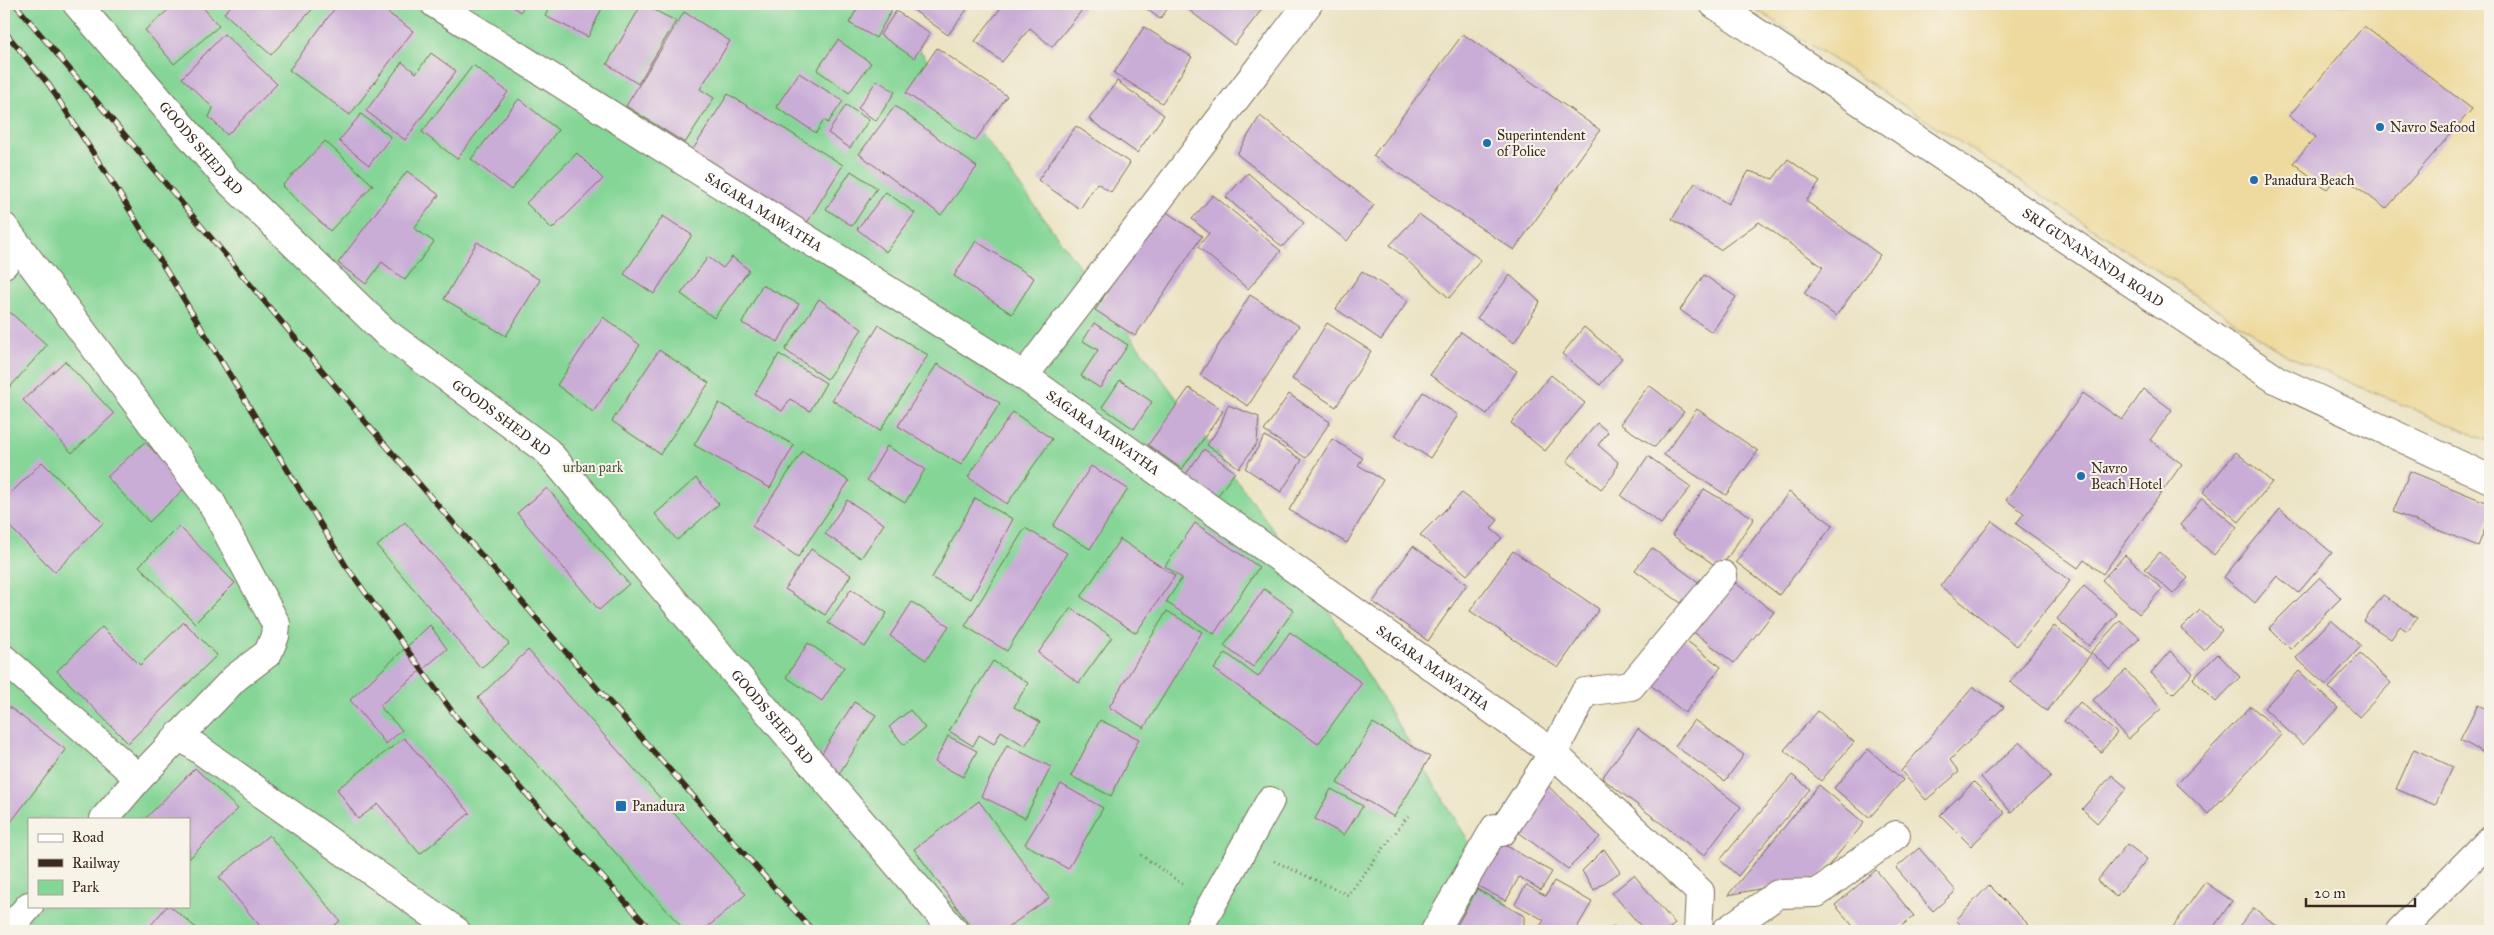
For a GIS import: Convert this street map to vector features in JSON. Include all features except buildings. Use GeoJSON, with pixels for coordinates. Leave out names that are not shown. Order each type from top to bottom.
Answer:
{"type":"FeatureCollection","features":[{"type":"Feature","properties":{"kind":"street","name":"GOODS SHED RD"},"geometry":{"type":"LineString","coordinates":[[77,4],[228,180],[385,332],[546,451],[954,931]]}},
{"type":"Feature","properties":{"kind":"street","name":"SAGARA MAWATHA"},"geometry":{"type":"LineString","coordinates":[[435,4],[1024,376],[1553,753],[1700,892],[1698,931]]}},
{"type":"Feature","properties":{"kind":"street"},"geometry":{"type":"LineString","coordinates":[[1024,376],[1308,4]]}},
{"type":"Feature","properties":{"kind":"street","name":"SRI GUNANANDA ROAD"},"geometry":{"type":"LineString","coordinates":[[1714,4],[2277,380],[2490,479]]}},
{"type":"Feature","properties":{"kind":"street"},"geometry":{"type":"LineString","coordinates":[[8,245],[211,502],[276,624],[276,636],[268,653],[235,678],[138,778],[105,818]]}},
{"type":"Feature","properties":{"kind":"street"},"geometry":{"type":"LineString","coordinates":[[1435,931],[1494,828],[1502,832],[1553,753],[1585,692],[1631,686],[1722,575]]}},
{"type":"Feature","properties":{"kind":"street"},"geometry":{"type":"LineString","coordinates":[[4,659],[138,778]]}},
{"type":"Feature","properties":{"kind":"street"},"geometry":{"type":"LineString","coordinates":[[179,736],[456,931]]}},
{"type":"Feature","properties":{"kind":"street"},"geometry":{"type":"LineString","coordinates":[[1198,931],[1270,801]]}},
{"type":"Feature","properties":{"kind":"street"},"geometry":{"type":"LineString","coordinates":[[1726,931],[1778,894],[1817,894],[1896,835]]}},
{"type":"Feature","properties":{"kind":"street"},"geometry":{"type":"LineString","coordinates":[[2400,931],[2490,840]]}},
{"type":"Feature","properties":{"kind":"street"},"geometry":{"type":"LineString","coordinates":[[8,931],[28,907]]}},
{"type":"Feature","properties":{"kind":"path"},"geometry":{"type":"LineString","coordinates":[[1244,847],[1348,895],[1408,816]]}},
{"type":"Feature","properties":{"kind":"path"},"geometry":{"type":"LineString","coordinates":[[1141,855],[1212,905]]}},
{"type":"Feature","properties":{"kind":"green space","name":"urban park"},"geometry":{"type":"Polygon","coordinates":[[[4,4],[886,4],[1311,581],[1523,931],[4,931],[4,4]]]}},
{"type":"Feature","properties":{"kind":"sand","name":"Panadura Beach"},"geometry":{"type":"Polygon","coordinates":[[[1748,4],[2490,4],[2490,442],[2288,356],[1748,4]]]}},
{"type":"Feature","properties":{"kind":"railway"},"geometry":{"type":"LineString","coordinates":[[15,4],[368,425],[598,689],[813,931]]}},
{"type":"Feature","properties":{"kind":"railway"},"geometry":{"type":"LineString","coordinates":[[4,31],[49,85],[121,196],[346,566],[457,718],[652,931]]}},
{"type":"Feature","properties":{"kind":"place","name":"Navro Seafood"},"geometry":{"type":"Point","coordinates":[2380,127]}},
{"type":"Feature","properties":{"kind":"place","name":"Superintendent of Police"},"geometry":{"type":"Point","coordinates":[1487,143]}},
{"type":"Feature","properties":{"kind":"place","name":"Panadura Beach"},"geometry":{"type":"Point","coordinates":[2254,180]}},
{"type":"Feature","properties":{"kind":"place","name":"Navro Beach Hotel"},"geometry":{"type":"Point","coordinates":[2081,476]}},
{"type":"Feature","properties":{"kind":"place","name":"Panadura"},"geometry":{"type":"Point","coordinates":[621,806]}}]}
